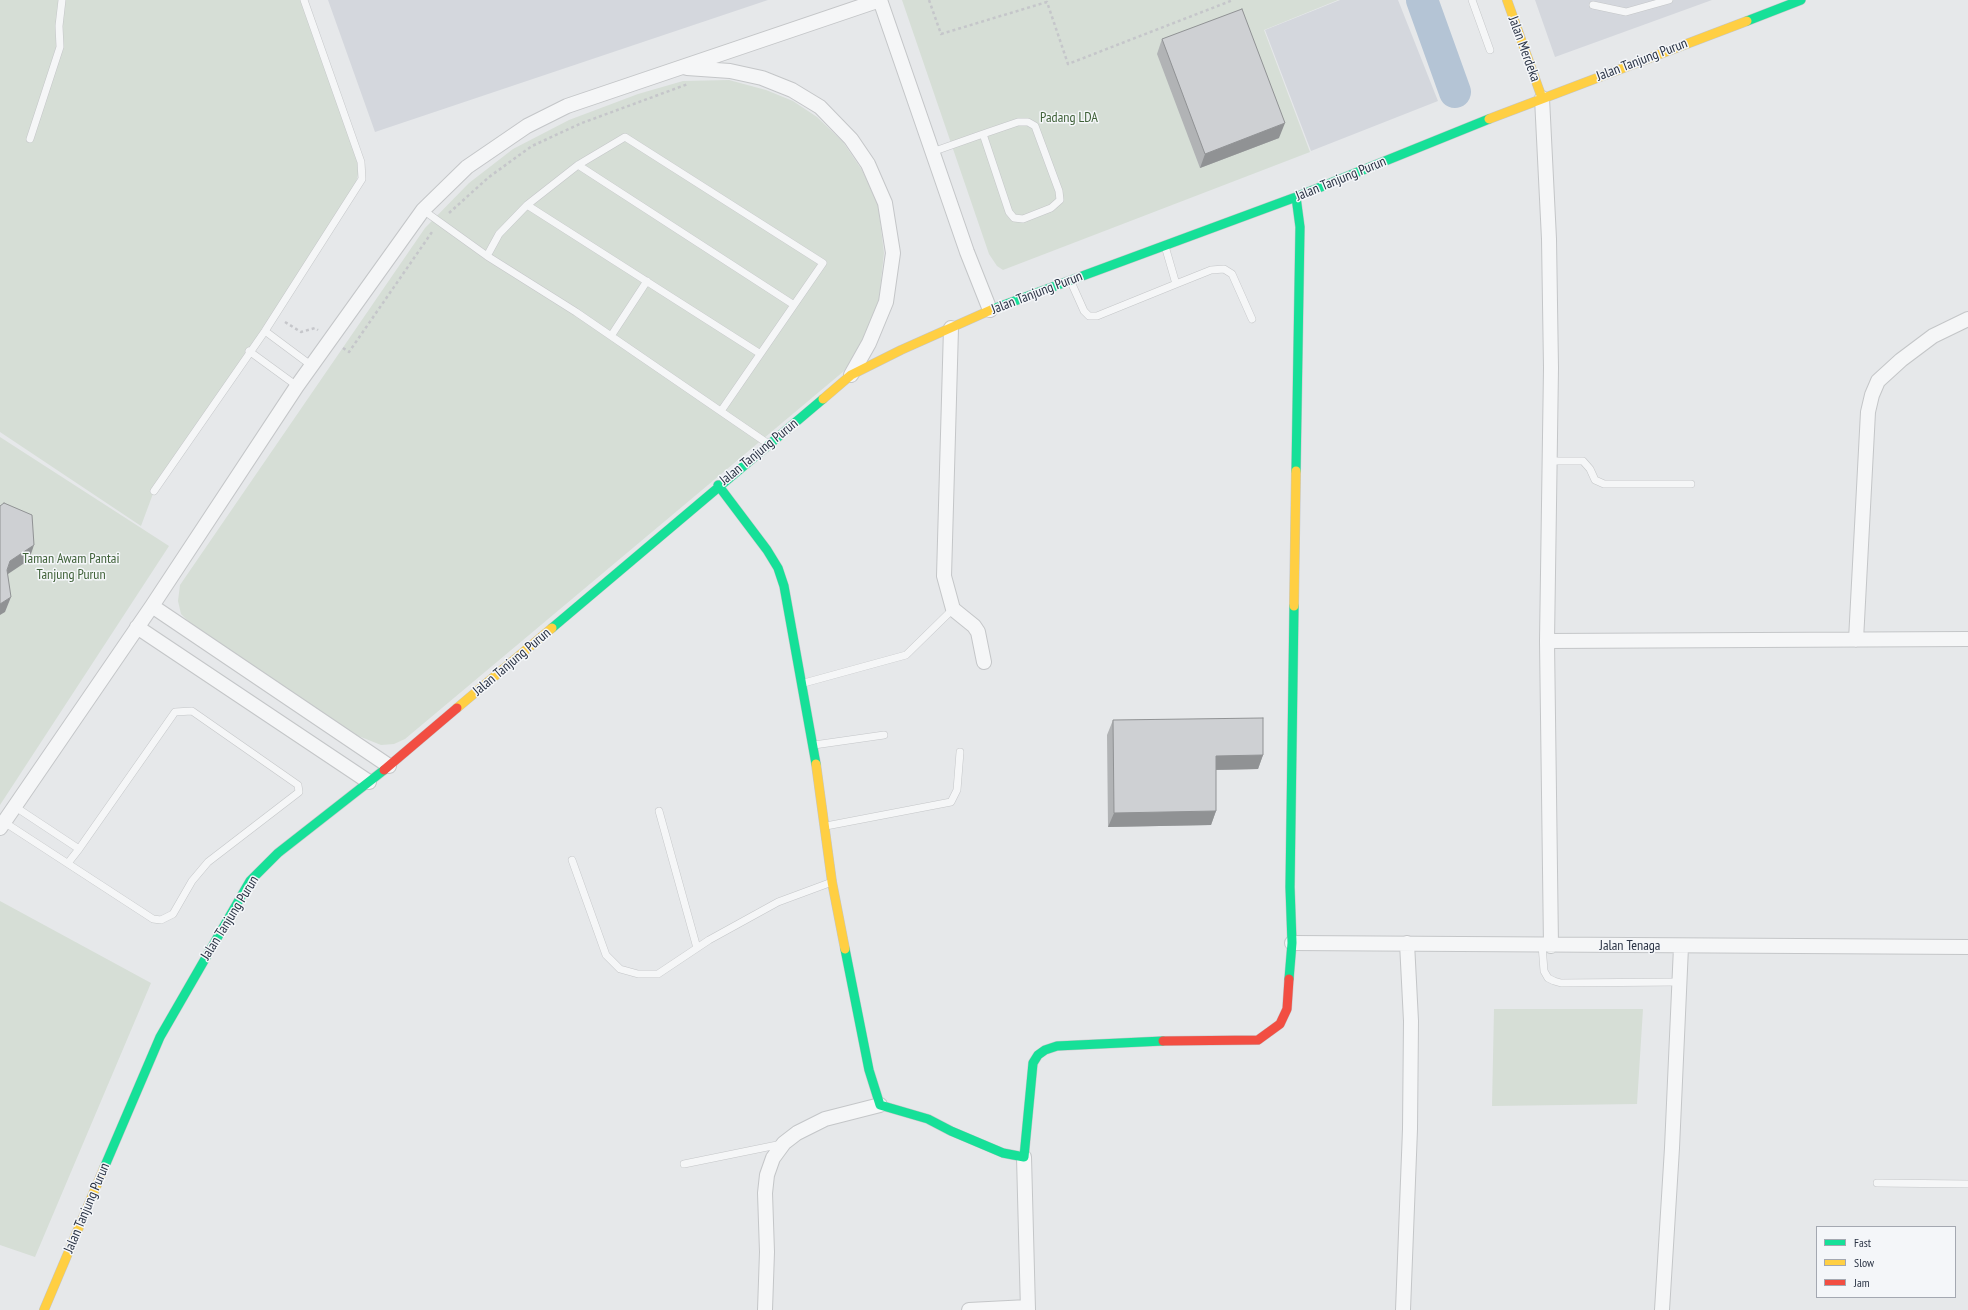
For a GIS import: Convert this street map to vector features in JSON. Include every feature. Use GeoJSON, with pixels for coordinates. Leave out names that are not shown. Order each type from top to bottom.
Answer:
{"type":"FeatureCollection","features":[{"type":"Feature","properties":{"kind":"street"},"geometry":{"type":"LineString","coordinates":[[2,825],[152,606],[297,386],[423,210],[467,167],[527,126],[567,106],[880,0],[967,252],[990,310]]}},
{"type":"Feature","properties":{"kind":"street","name":"Jalan Merdeka"},"geometry":{"type":"LineString","coordinates":[[1507,0],[1542,98]]}},
{"type":"Feature","properties":{"kind":"street","name":"Jalan Tanjung Purun"},"geometry":{"type":"LineString","coordinates":[[44,1310],[160,1037],[250,881],[278,853],[389,766],[718,485],[770,445],[851,375],[901,350],[990,310],[1164,244],[1296,197],[1542,98],[1801,0]]}},
{"type":"Feature","properties":{"kind":"street"},"geometry":{"type":"LineString","coordinates":[[680,67],[730,71],[762,78],[792,90],[820,107],[851,139],[868,164],[885,203],[893,254],[886,302],[869,343],[851,375]]}},
{"type":"Feature","properties":{"kind":"street"},"geometry":{"type":"LineString","coordinates":[[1542,98],[1549,239],[1551,368],[1547,641],[1547,946]]}},
{"type":"Feature","properties":{"kind":"street"},"geometry":{"type":"LineString","coordinates":[[970,1310],[1028,1308],[1024,1157],[1033,1063],[1038,1055],[1045,1050],[1057,1046],[1128,1042],[1258,1040],[1280,1024],[1286,1009],[1292,943],[1290,887],[1300,227],[1296,197]]}},
{"type":"Feature","properties":{"kind":"street"},"geometry":{"type":"LineString","coordinates":[[1856,640],[1868,412],[1872,395],[1878,381],[1901,360],[1933,336],[1968,319]]}},
{"type":"Feature","properties":{"kind":"street"},"geometry":{"type":"LineString","coordinates":[[951,328],[944,576],[953,609],[974,626],[978,632],[984,662]]}},
{"type":"Feature","properties":{"kind":"street"},"geometry":{"type":"LineString","coordinates":[[718,485],[767,550],[778,568],[784,586],[813,745],[832,882],[869,1070],[880,1105]]}},
{"type":"Feature","properties":{"kind":"street"},"geometry":{"type":"LineString","coordinates":[[152,606],[389,766]]}},
{"type":"Feature","properties":{"kind":"street"},"geometry":{"type":"LineString","coordinates":[[137,627],[368,782]]}},
{"type":"Feature","properties":{"kind":"street"},"geometry":{"type":"LineString","coordinates":[[1547,641],[1968,639]]}},
{"type":"Feature","properties":{"kind":"street","name":"Jalan Tenaga"},"geometry":{"type":"LineString","coordinates":[[1292,943],[1681,947],[1968,947]]}},
{"type":"Feature","properties":{"kind":"street"},"geometry":{"type":"LineString","coordinates":[[1403,1310],[1410,1129],[1411,1021],[1407,943]]}},
{"type":"Feature","properties":{"kind":"street"},"geometry":{"type":"LineString","coordinates":[[1662,1310],[1672,1148],[1681,947]]}},
{"type":"Feature","properties":{"kind":"street"},"geometry":{"type":"LineString","coordinates":[[765,1310],[768,1252],[765,1194],[767,1175],[773,1158],[784,1143],[797,1133],[825,1119],[880,1105],[928,1119],[951,1131],[1003,1153],[1024,1157]]}},
{"type":"Feature","properties":{"kind":"lane"},"geometry":{"type":"LineString","coordinates":[[30,138],[60,47],[59,26],[62,0]]}},
{"type":"Feature","properties":{"kind":"lane"},"geometry":{"type":"LineString","coordinates":[[154,491],[249,351],[265,331],[362,179],[361,162],[304,0]]}},
{"type":"Feature","properties":{"kind":"lane"},"geometry":{"type":"LineString","coordinates":[[1472,0],[1490,50]]}},
{"type":"Feature","properties":{"kind":"lane"},"geometry":{"type":"LineString","coordinates":[[1593,5],[1605,9],[1626,12],[1670,0]]}},
{"type":"Feature","properties":{"kind":"lane"},"geometry":{"type":"LineString","coordinates":[[932,152],[983,134],[1018,122],[1028,122],[1035,126],[1059,190],[1060,200],[1051,208],[1023,219],[1014,218],[1009,212],[983,134]]}},
{"type":"Feature","properties":{"kind":"lane"},"geometry":{"type":"LineString","coordinates":[[487,256],[499,234],[527,205],[578,165],[625,137],[823,263],[759,353],[721,411]]}},
{"type":"Feature","properties":{"kind":"lane"},"geometry":{"type":"LineString","coordinates":[[578,165],[794,305]]}},
{"type":"Feature","properties":{"kind":"lane"},"geometry":{"type":"LineString","coordinates":[[527,205],[759,353]]}},
{"type":"Feature","properties":{"kind":"lane"},"geometry":{"type":"LineString","coordinates":[[423,210],[487,256],[611,336],[770,445]]}},
{"type":"Feature","properties":{"kind":"lane"},"geometry":{"type":"LineString","coordinates":[[1164,244],[1176,284]]}},
{"type":"Feature","properties":{"kind":"lane"},"geometry":{"type":"LineString","coordinates":[[1071,280],[1084,311],[1089,316],[1097,316],[1211,270],[1224,269],[1232,274],[1252,319]]}},
{"type":"Feature","properties":{"kind":"lane"},"geometry":{"type":"LineString","coordinates":[[611,336],[647,281]]}},
{"type":"Feature","properties":{"kind":"lane"},"geometry":{"type":"LineString","coordinates":[[265,331],[312,366]]}},
{"type":"Feature","properties":{"kind":"lane"},"geometry":{"type":"LineString","coordinates":[[249,351],[297,386]]}},
{"type":"Feature","properties":{"kind":"lane"},"geometry":{"type":"LineString","coordinates":[[1549,460],[1583,461],[1590,469],[1595,480],[1604,484],[1691,484]]}},
{"type":"Feature","properties":{"kind":"lane"},"geometry":{"type":"LineString","coordinates":[[803,684],[906,655],[953,609]]}},
{"type":"Feature","properties":{"kind":"lane"},"geometry":{"type":"LineString","coordinates":[[2,825],[68,863],[153,919],[161,920],[173,914],[192,881],[208,862],[298,792],[298,785],[192,710],[175,712],[68,863]]}},
{"type":"Feature","properties":{"kind":"lane"},"geometry":{"type":"LineString","coordinates":[[813,745],[884,735]]}},
{"type":"Feature","properties":{"kind":"lane"},"geometry":{"type":"LineString","coordinates":[[824,826],[951,802],[957,790],[960,752]]}},
{"type":"Feature","properties":{"kind":"lane"},"geometry":{"type":"LineString","coordinates":[[14,806],[79,849]]}},
{"type":"Feature","properties":{"kind":"lane"},"geometry":{"type":"LineString","coordinates":[[659,811],[697,948]]}},
{"type":"Feature","properties":{"kind":"lane"},"geometry":{"type":"LineString","coordinates":[[572,860],[606,955],[620,969],[638,974],[658,974],[697,948],[778,902],[832,882]]}},
{"type":"Feature","properties":{"kind":"lane"},"geometry":{"type":"LineString","coordinates":[[1547,946],[1544,972],[1548,978],[1561,983],[1679,982]]}},
{"type":"Feature","properties":{"kind":"lane"},"geometry":{"type":"LineString","coordinates":[[684,1164],[784,1143]]}},
{"type":"Feature","properties":{"kind":"lane"},"geometry":{"type":"LineString","coordinates":[[1877,1183],[1968,1184]]}},
{"type":"Feature","properties":{"kind":"path"},"geometry":{"type":"LineString","coordinates":[[929,0],[941,34],[1047,2],[1068,64],[1233,0]]}},
{"type":"Feature","properties":{"kind":"shaded area"},"geometry":{"type":"Polygon","coordinates":[[[328,0],[768,0],[375,132],[328,0]]]}},
{"type":"Feature","properties":{"kind":"shaded area"},"geometry":{"type":"Polygon","coordinates":[[[1340,0],[1398,0],[1438,101],[1311,151],[1265,30],[1340,0]]]}},
{"type":"Feature","properties":{"kind":"shaded area"},"geometry":{"type":"Polygon","coordinates":[[[1535,0],[1712,0],[1555,57],[1535,0]]]}},
{"type":"Feature","properties":{"kind":"green space"},"geometry":{"type":"Polygon","coordinates":[[[0,0],[306,0],[361,162],[353,195],[154,491],[141,526],[0,432],[0,0]]]}},
{"type":"Feature","properties":{"kind":"green space","name":"Padang LDA"},"geometry":{"type":"Polygon","coordinates":[[[902,0],[1338,0],[1264,30],[1310,152],[1003,270],[997,266],[989,254],[902,0]]]}},
{"type":"Feature","properties":{"kind":"green space"},"geometry":{"type":"Polygon","coordinates":[[[729,80],[766,90],[793,101],[817,117],[843,142],[862,170],[878,205],[884,253],[879,299],[864,340],[844,371],[405,739],[394,744],[381,745],[351,733],[191,624],[181,614],[178,601],[180,585],[425,228],[469,183],[513,149],[569,120],[638,94],[683,81],[729,80]]]}},
{"type":"Feature","properties":{"kind":"green space","name":"Taman Awam Pantai Tanjung Purun"},"geometry":{"type":"Polygon","coordinates":[[[0,437],[169,546],[0,805],[0,437]]]}},
{"type":"Feature","properties":{"kind":"green space"},"geometry":{"type":"Polygon","coordinates":[[[0,901],[151,983],[35,1257],[0,1245],[0,901]]]}},
{"type":"Feature","properties":{"kind":"green space"},"geometry":{"type":"Polygon","coordinates":[[[1494,1009],[1643,1009],[1637,1104],[1492,1106],[1494,1009]]]}},
{"type":"Feature","properties":{"kind":"building"},"geometry":{"type":"Polygon","coordinates":[[[1242,9],[1285,123],[1205,154],[1162,39],[1242,9]]]}},
{"type":"Feature","properties":{"kind":"building"},"geometry":{"type":"Polygon","coordinates":[[[4,503],[32,515],[34,545],[10,561],[7,570],[11,597],[0,604],[0,506],[4,503]]]}},
{"type":"Feature","properties":{"kind":"building"},"geometry":{"type":"Polygon","coordinates":[[[1263,718],[1263,755],[1216,756],[1216,811],[1114,813],[1113,720],[1263,718]]]}},
{"type":"Feature","properties":{"kind":"waterway"},"geometry":{"type":"LineString","coordinates":[[1422,0],[1455,92]]}},
{"type":"Feature","properties":{"kind":"traffic: fast"},"geometry":{"type":"LineString","coordinates":[[1747,21],[1801,0]]}},
{"type":"Feature","properties":{"kind":"traffic: fast"},"geometry":{"type":"LineString","coordinates":[[993,309],[1296,197],[1489,119]]}},
{"type":"Feature","properties":{"kind":"traffic: fast"},"geometry":{"type":"LineString","coordinates":[[1296,197],[1300,227],[1296,471]]}},
{"type":"Feature","properties":{"kind":"traffic: fast"},"geometry":{"type":"LineString","coordinates":[[552,628],[823,399]]}},
{"type":"Feature","properties":{"kind":"traffic: fast"},"geometry":{"type":"LineString","coordinates":[[718,485],[767,550],[778,568],[784,586],[816,764]]}},
{"type":"Feature","properties":{"kind":"traffic: fast"},"geometry":{"type":"LineString","coordinates":[[1289,979],[1292,943],[1290,887],[1294,606]]}},
{"type":"Feature","properties":{"kind":"traffic: fast"},"geometry":{"type":"LineString","coordinates":[[104,1168],[160,1037],[250,881],[278,853],[384,770]]}},
{"type":"Feature","properties":{"kind":"traffic: fast"},"geometry":{"type":"LineString","coordinates":[[845,949],[869,1070],[880,1105],[928,1119],[951,1131],[1003,1153],[1024,1157],[1033,1063],[1038,1055],[1045,1050],[1057,1046],[1163,1041]]}},
{"type":"Feature","properties":{"kind":"traffic: slow"},"geometry":{"type":"LineString","coordinates":[[1507,0],[1542,98]]}},
{"type":"Feature","properties":{"kind":"traffic: slow"},"geometry":{"type":"LineString","coordinates":[[1489,119],[1747,21]]}},
{"type":"Feature","properties":{"kind":"traffic: slow"},"geometry":{"type":"LineString","coordinates":[[823,399],[851,375],[901,350],[993,309]]}},
{"type":"Feature","properties":{"kind":"traffic: slow"},"geometry":{"type":"LineString","coordinates":[[1294,606],[1296,471]]}},
{"type":"Feature","properties":{"kind":"traffic: slow"},"geometry":{"type":"LineString","coordinates":[[457,708],[552,628]]}},
{"type":"Feature","properties":{"kind":"traffic: slow"},"geometry":{"type":"LineString","coordinates":[[816,764],[832,882],[845,949]]}},
{"type":"Feature","properties":{"kind":"traffic: slow"},"geometry":{"type":"LineString","coordinates":[[44,1310],[104,1168]]}},
{"type":"Feature","properties":{"kind":"traffic: jam"},"geometry":{"type":"LineString","coordinates":[[384,770],[457,708]]}},
{"type":"Feature","properties":{"kind":"traffic: jam"},"geometry":{"type":"LineString","coordinates":[[1163,1041],[1258,1040],[1280,1024],[1287,1009],[1289,979]]}}]}
